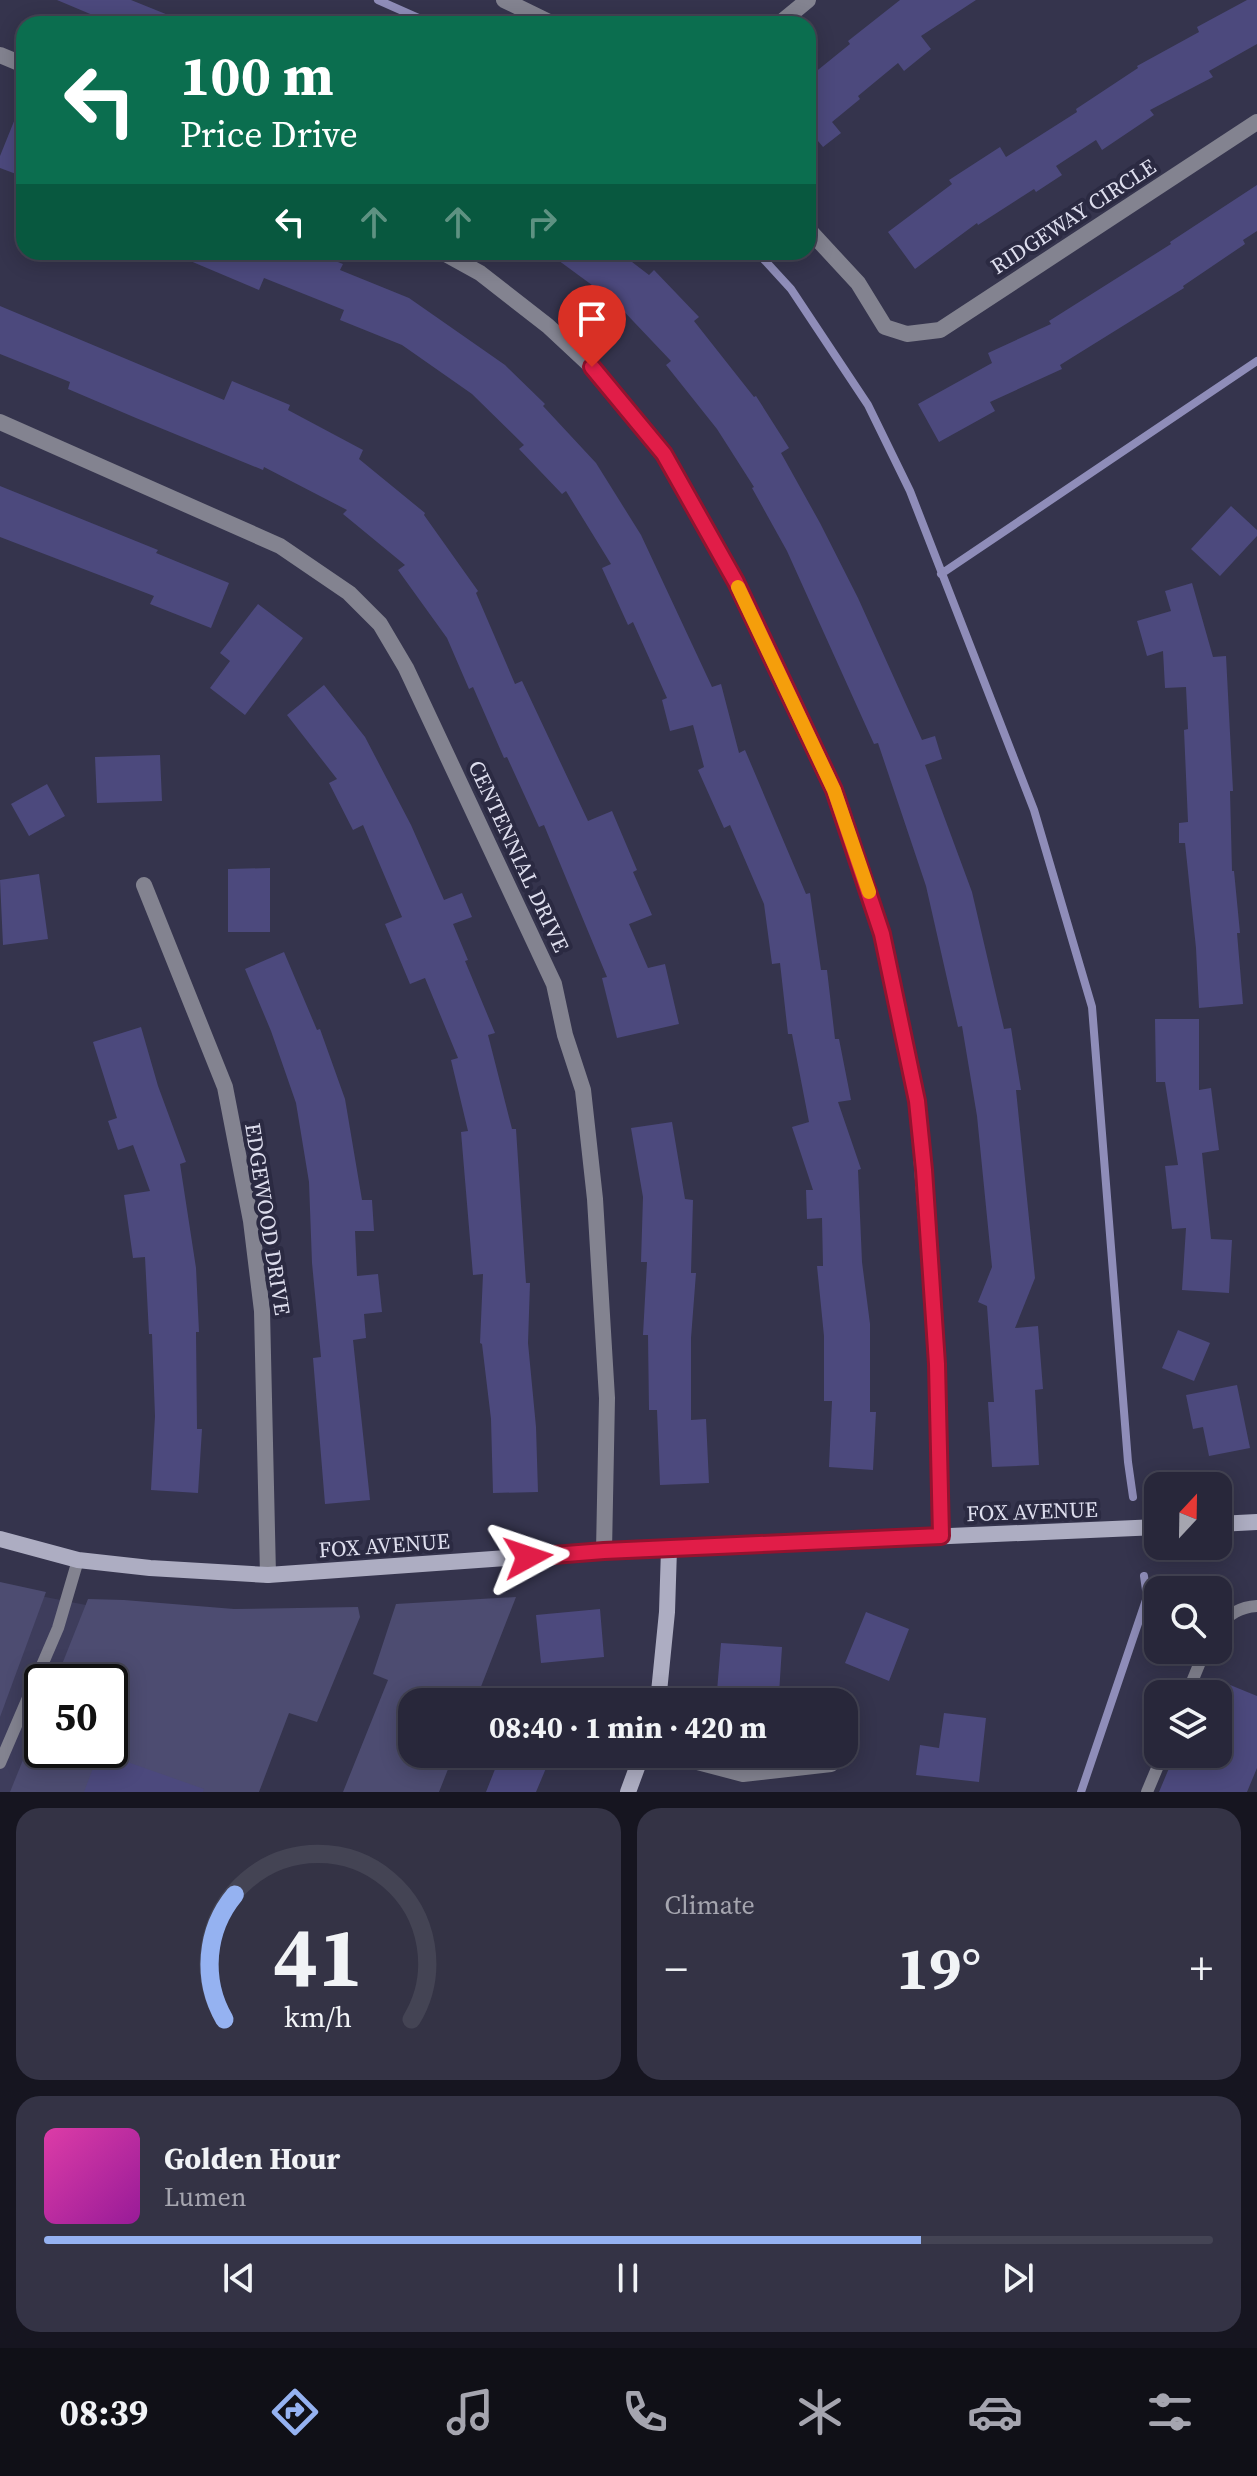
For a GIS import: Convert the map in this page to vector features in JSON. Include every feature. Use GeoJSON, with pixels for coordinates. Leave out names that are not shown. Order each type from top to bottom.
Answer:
{"type":"FeatureCollection","features":[{"type":"Feature","properties":{"kind":"main road"},"geometry":{"type":"LineString","coordinates":[[1232,1523],[1257,1522]]}},
{"type":"Feature","properties":{"kind":"main road","name":"FOX AVENUE"},"geometry":{"type":"LineString","coordinates":[[0,1539],[78,1560],[268,1575],[604,1551],[1144,1528]]}},
{"type":"Feature","properties":{"kind":"main road"},"geometry":{"type":"LineString","coordinates":[[659,1688],[669,1549]]}},
{"type":"Feature","properties":{"kind":"main road"},"geometry":{"type":"LineString","coordinates":[[628,1792],[637,1768]]}},
{"type":"Feature","properties":{"kind":"street"},"geometry":{"type":"LineString","coordinates":[[504,0],[537,16]]}},
{"type":"Feature","properties":{"kind":"street"},"geometry":{"type":"LineString","coordinates":[[789,16],[808,0]]}},
{"type":"Feature","properties":{"kind":"street","name":"RIDGEWAY CIRCLE"},"geometry":{"type":"LineString","coordinates":[[816,238],[858,283],[885,327],[907,334],[940,330],[1257,122]]}},
{"type":"Feature","properties":{"kind":"street"},"geometry":{"type":"LineString","coordinates":[[456,260],[480,273],[559,336],[592,367],[664,454],[736,582],[834,790],[882,934],[917,1101],[937,1364],[941,1536]]}},
{"type":"Feature","properties":{"kind":"street","name":"CENTENNIAL DRIVE"},"geometry":{"type":"LineString","coordinates":[[0,422],[280,546],[349,593],[380,624],[406,668],[554,984],[565,1035],[583,1090],[595,1199],[607,1398],[604,1551]]}},
{"type":"Feature","properties":{"kind":"street","name":"EDGEWOOD DRIVE"},"geometry":{"type":"LineString","coordinates":[[144,885],[225,1087],[251,1221],[262,1311],[268,1575]]}},
{"type":"Feature","properties":{"kind":"street"},"geometry":{"type":"LineString","coordinates":[[720,1768],[743,1774],[796,1768]]}},
{"type":"Feature","properties":{"kind":"lane"},"geometry":{"type":"LineString","coordinates":[[0,1763],[58,1628],[78,1560]]}},
{"type":"Feature","properties":{"kind":"lane"},"geometry":{"type":"LineString","coordinates":[[1232,1614],[1257,1606]]}},
{"type":"Feature","properties":{"kind":"lane"},"geometry":{"type":"LineString","coordinates":[[1147,1792],[1157,1768]]}},
{"type":"Feature","properties":{"kind":"shaded area"},"geometry":{"type":"Polygon","coordinates":[[[0,1582],[46,1592],[0,1717],[0,1582]]]}},
{"type":"Feature","properties":{"kind":"shaded area"},"geometry":{"type":"Polygon","coordinates":[[[0,1588],[106,1609],[84,1664],[24,1664],[24,1768],[38,1768],[32,1792],[0,1792],[0,1588]]]}},
{"type":"Feature","properties":{"kind":"shaded area"},"geometry":{"type":"Polygon","coordinates":[[[516,1597],[480,1688],[398,1688],[398,1768],[448,1768],[439,1792],[343,1792],[388,1680],[373,1674],[396,1604],[516,1597]]]}},
{"type":"Feature","properties":{"kind":"shaded area"},"geometry":{"type":"Polygon","coordinates":[[[88,1599],[234,1609],[358,1607],[360,1617],[317,1722],[289,1713],[259,1792],[10,1792],[24,1757],[24,1768],[128,1768],[128,1664],[62,1664],[88,1599]]]}},
{"type":"Feature","properties":{"kind":"building"},"geometry":{"type":"Polygon","coordinates":[[[57,0],[131,0],[171,16],[95,16],[57,0]]]}},
{"type":"Feature","properties":{"kind":"building"},"geometry":{"type":"Polygon","coordinates":[[[900,0],[976,0],[921,36],[931,49],[904,71],[898,63],[858,96],[860,99],[832,122],[841,133],[823,147],[816,139],[816,72],[850,44],[848,41],[900,0]]]}},
{"type":"Feature","properties":{"kind":"building"},"geometry":{"type":"Polygon","coordinates":[[[1247,0],[1257,0],[1257,44],[1209,71],[1213,77],[1150,110],[1154,115],[1102,150],[1096,140],[1056,166],[1062,175],[977,223],[915,269],[888,232],[952,184],[949,180],[1000,147],[1006,157],[1077,112],[1076,109],[1137,66],[1199,32],[1197,27],[1247,0]]]}},
{"type":"Feature","properties":{"kind":"building"},"geometry":{"type":"Polygon","coordinates":[[[16,116],[16,174],[0,168],[0,156],[16,116]]]}},
{"type":"Feature","properties":{"kind":"building"},"geometry":{"type":"Polygon","coordinates":[[[1257,185],[1257,231],[1243,240],[1245,244],[1184,288],[1060,365],[1062,369],[990,402],[995,411],[939,442],[918,404],[992,363],[988,353],[1051,324],[1049,321],[1257,185]]]}},
{"type":"Feature","properties":{"kind":"building"},"geometry":{"type":"Polygon","coordinates":[[[188,260],[333,260],[343,264],[340,270],[409,298],[505,365],[545,404],[543,406],[596,463],[641,535],[712,687],[721,684],[739,753],[745,750],[806,894],[810,893],[821,970],[827,970],[835,1039],[839,1039],[851,1100],[838,1102],[861,1169],[858,1170],[862,1262],[870,1324],[870,1412],[876,1412],[873,1470],[829,1467],[832,1401],[824,1401],[824,1336],[817,1266],[823,1266],[822,1218],[807,1219],[806,1190],[813,1190],[792,1127],[809,1122],[792,1034],[788,1034],[780,963],[772,964],[764,904],[730,825],[724,828],[698,770],[704,767],[693,725],[670,731],[662,700],[667,698],[633,622],[628,625],[602,568],[611,564],[566,491],[562,494],[519,449],[524,445],[472,394],[402,345],[340,320],[344,310],[264,278],[259,290],[188,260]]]}},
{"type":"Feature","properties":{"kind":"building"},"geometry":{"type":"Polygon","coordinates":[[[558,260],[629,260],[649,275],[654,270],[699,317],[694,321],[756,396],[789,448],[781,453],[858,598],[922,740],[935,736],[942,759],[925,765],[972,892],[1004,1029],[1011,1028],[1021,1090],[1016,1090],[1035,1278],[1015,1328],[1038,1326],[1043,1389],[1035,1390],[1039,1465],[992,1467],[988,1402],[994,1402],[987,1306],[978,1302],[992,1267],[977,1116],[962,1026],[958,1027],[926,886],[878,743],[874,744],[787,551],[754,487],[717,429],[666,365],[671,361],[615,302],[558,260]]]}},
{"type":"Feature","properties":{"kind":"building"},"geometry":{"type":"Polygon","coordinates":[[[0,306],[224,400],[232,381],[290,405],[288,410],[363,450],[359,459],[425,513],[478,591],[476,593],[515,684],[522,681],[588,821],[612,811],[652,915],[629,924],[648,968],[665,964],[679,1024],[617,1038],[602,978],[607,977],[544,825],[539,827],[473,687],[469,689],[447,638],[398,570],[405,565],[343,514],[347,510],[264,467],[263,470],[68,389],[70,382],[0,354],[0,306]]]}},
{"type":"Feature","properties":{"kind":"building"},"geometry":{"type":"Polygon","coordinates":[[[0,486],[158,550],[156,553],[229,583],[211,628],[150,604],[154,596],[0,537],[0,486]]]}},
{"type":"Feature","properties":{"kind":"building"},"geometry":{"type":"Polygon","coordinates":[[[1231,506],[1257,530],[1257,536],[1220,576],[1191,549],[1231,506]]]}},
{"type":"Feature","properties":{"kind":"building"},"geometry":{"type":"Polygon","coordinates":[[[1192,583],[1213,657],[1226,656],[1233,791],[1230,791],[1232,871],[1240,933],[1237,933],[1243,1004],[1199,1008],[1185,843],[1179,843],[1179,823],[1188,822],[1184,730],[1188,729],[1186,687],[1165,688],[1163,651],[1147,656],[1137,621],[1171,611],[1165,591],[1192,583]]]}},
{"type":"Feature","properties":{"kind":"building"},"geometry":{"type":"Polygon","coordinates":[[[258,604],[303,638],[245,715],[210,688],[230,661],[220,653],[258,604]]]}},
{"type":"Feature","properties":{"kind":"building"},"geometry":{"type":"Polygon","coordinates":[[[324,685],[365,737],[411,825],[444,900],[462,893],[472,917],[453,924],[495,1033],[488,1035],[512,1129],[516,1129],[526,1283],[530,1283],[528,1343],[538,1492],[493,1493],[491,1419],[480,1343],[483,1274],[473,1275],[461,1132],[468,1131],[451,1060],[458,1058],[425,978],[410,984],[385,924],[402,917],[363,825],[353,830],[329,783],[337,779],[287,715],[324,685]]]}},
{"type":"Feature","properties":{"kind":"building"},"geometry":{"type":"Polygon","coordinates":[[[160,755],[162,801],[97,803],[95,757],[160,755]]]}},
{"type":"Feature","properties":{"kind":"building"},"geometry":{"type":"Polygon","coordinates":[[[47,784],[65,816],[29,836],[11,804],[47,784]]]}},
{"type":"Feature","properties":{"kind":"building"},"geometry":{"type":"Polygon","coordinates":[[[270,868],[270,932],[228,932],[228,869],[270,868]]]}},
{"type":"Feature","properties":{"kind":"building"},"geometry":{"type":"Polygon","coordinates":[[[39,874],[48,939],[3,945],[0,880],[39,874]]]}},
{"type":"Feature","properties":{"kind":"building"},"geometry":{"type":"Polygon","coordinates":[[[284,952],[317,1030],[320,1029],[345,1099],[362,1200],[372,1200],[374,1231],[355,1231],[357,1276],[378,1274],[382,1312],[364,1314],[366,1338],[353,1340],[370,1500],[325,1504],[313,1358],[321,1357],[312,1263],[309,1182],[296,1103],[245,969],[284,952]]]}},
{"type":"Feature","properties":{"kind":"building"},"geometry":{"type":"Polygon","coordinates":[[[1155,1019],[1199,1019],[1199,1090],[1211,1088],[1219,1150],[1202,1153],[1211,1239],[1232,1240],[1229,1293],[1182,1290],[1186,1228],[1172,1229],[1165,1166],[1178,1165],[1165,1082],[1156,1082],[1155,1019]]]}},
{"type":"Feature","properties":{"kind":"building"},"geometry":{"type":"Polygon","coordinates":[[[141,1027],[158,1086],[186,1162],[180,1164],[196,1268],[199,1332],[196,1332],[197,1429],[202,1429],[198,1493],[151,1490],[155,1416],[145,1257],[133,1258],[124,1195],[150,1191],[133,1145],[118,1150],[108,1121],[117,1118],[93,1042],[141,1027]]]}},
{"type":"Feature","properties":{"kind":"building"},"geometry":{"type":"Polygon","coordinates":[[[672,1122],[685,1199],[693,1200],[691,1273],[696,1273],[691,1338],[691,1420],[706,1419],[709,1483],[660,1485],[657,1410],[649,1410],[648,1335],[643,1335],[647,1262],[641,1262],[643,1197],[631,1128],[672,1122]]]}},
{"type":"Feature","properties":{"kind":"building"},"geometry":{"type":"Polygon","coordinates":[[[1178,1330],[1210,1343],[1194,1381],[1162,1368],[1178,1330]]]}},
{"type":"Feature","properties":{"kind":"building"},"geometry":{"type":"Polygon","coordinates":[[[1237,1385],[1250,1448],[1209,1456],[1203,1427],[1193,1429],[1186,1395],[1237,1385]]]}},
{"type":"Feature","properties":{"kind":"building"},"geometry":{"type":"Polygon","coordinates":[[[600,1609],[604,1657],[541,1663],[536,1615],[600,1609]]]}},
{"type":"Feature","properties":{"kind":"building"},"geometry":{"type":"Polygon","coordinates":[[[866,1612],[909,1629],[889,1681],[845,1663],[866,1612]]]}},
{"type":"Feature","properties":{"kind":"building"},"geometry":{"type":"Polygon","coordinates":[[[721,1643],[782,1647],[779,1688],[717,1688],[721,1643]]]}},
{"type":"Feature","properties":{"kind":"building"},"geometry":{"type":"Polygon","coordinates":[[[1232,1686],[1257,1696],[1257,1768],[1247,1792],[1159,1792],[1169,1768],[1232,1768],[1232,1686]]]}},
{"type":"Feature","properties":{"kind":"building"},"geometry":{"type":"Polygon","coordinates":[[[944,1713],[986,1718],[979,1782],[916,1775],[920,1745],[939,1748],[944,1713]]]}},
{"type":"Feature","properties":{"kind":"building"},"geometry":{"type":"Polygon","coordinates":[[[128,1762],[204,1789],[203,1792],[84,1792],[93,1768],[128,1768],[128,1762]]]}},
{"type":"Feature","properties":{"kind":"building"},"geometry":{"type":"Polygon","coordinates":[[[495,1768],[546,1768],[536,1792],[486,1792],[495,1768]]]}},
{"type":"Feature","properties":{"kind":"waterway"},"geometry":{"type":"LineString","coordinates":[[378,0],[414,16]]}},
{"type":"Feature","properties":{"kind":"waterway"},"geometry":{"type":"LineString","coordinates":[[764,260],[791,289],[868,405],[910,491],[1034,810],[1092,1007],[1133,1497]]}},
{"type":"Feature","properties":{"kind":"waterway"},"geometry":{"type":"LineString","coordinates":[[941,574],[1257,361]]}},
{"type":"Feature","properties":{"kind":"waterway"},"geometry":{"type":"LineString","coordinates":[[1081,1792],[1144,1606]]}},
{"type":"Feature","properties":{"kind":"slow traffic"},"geometry":{"type":"LineString","coordinates":[[738,587],[834,790],[869,892]]}},
{"type":"Feature","properties":{"kind":"route"},"geometry":{"type":"LineString","coordinates":[[528,1557],[941,1536],[937,1364],[924,1170],[917,1101],[882,934],[834,790],[736,582],[664,454],[592,367]]}}]}
